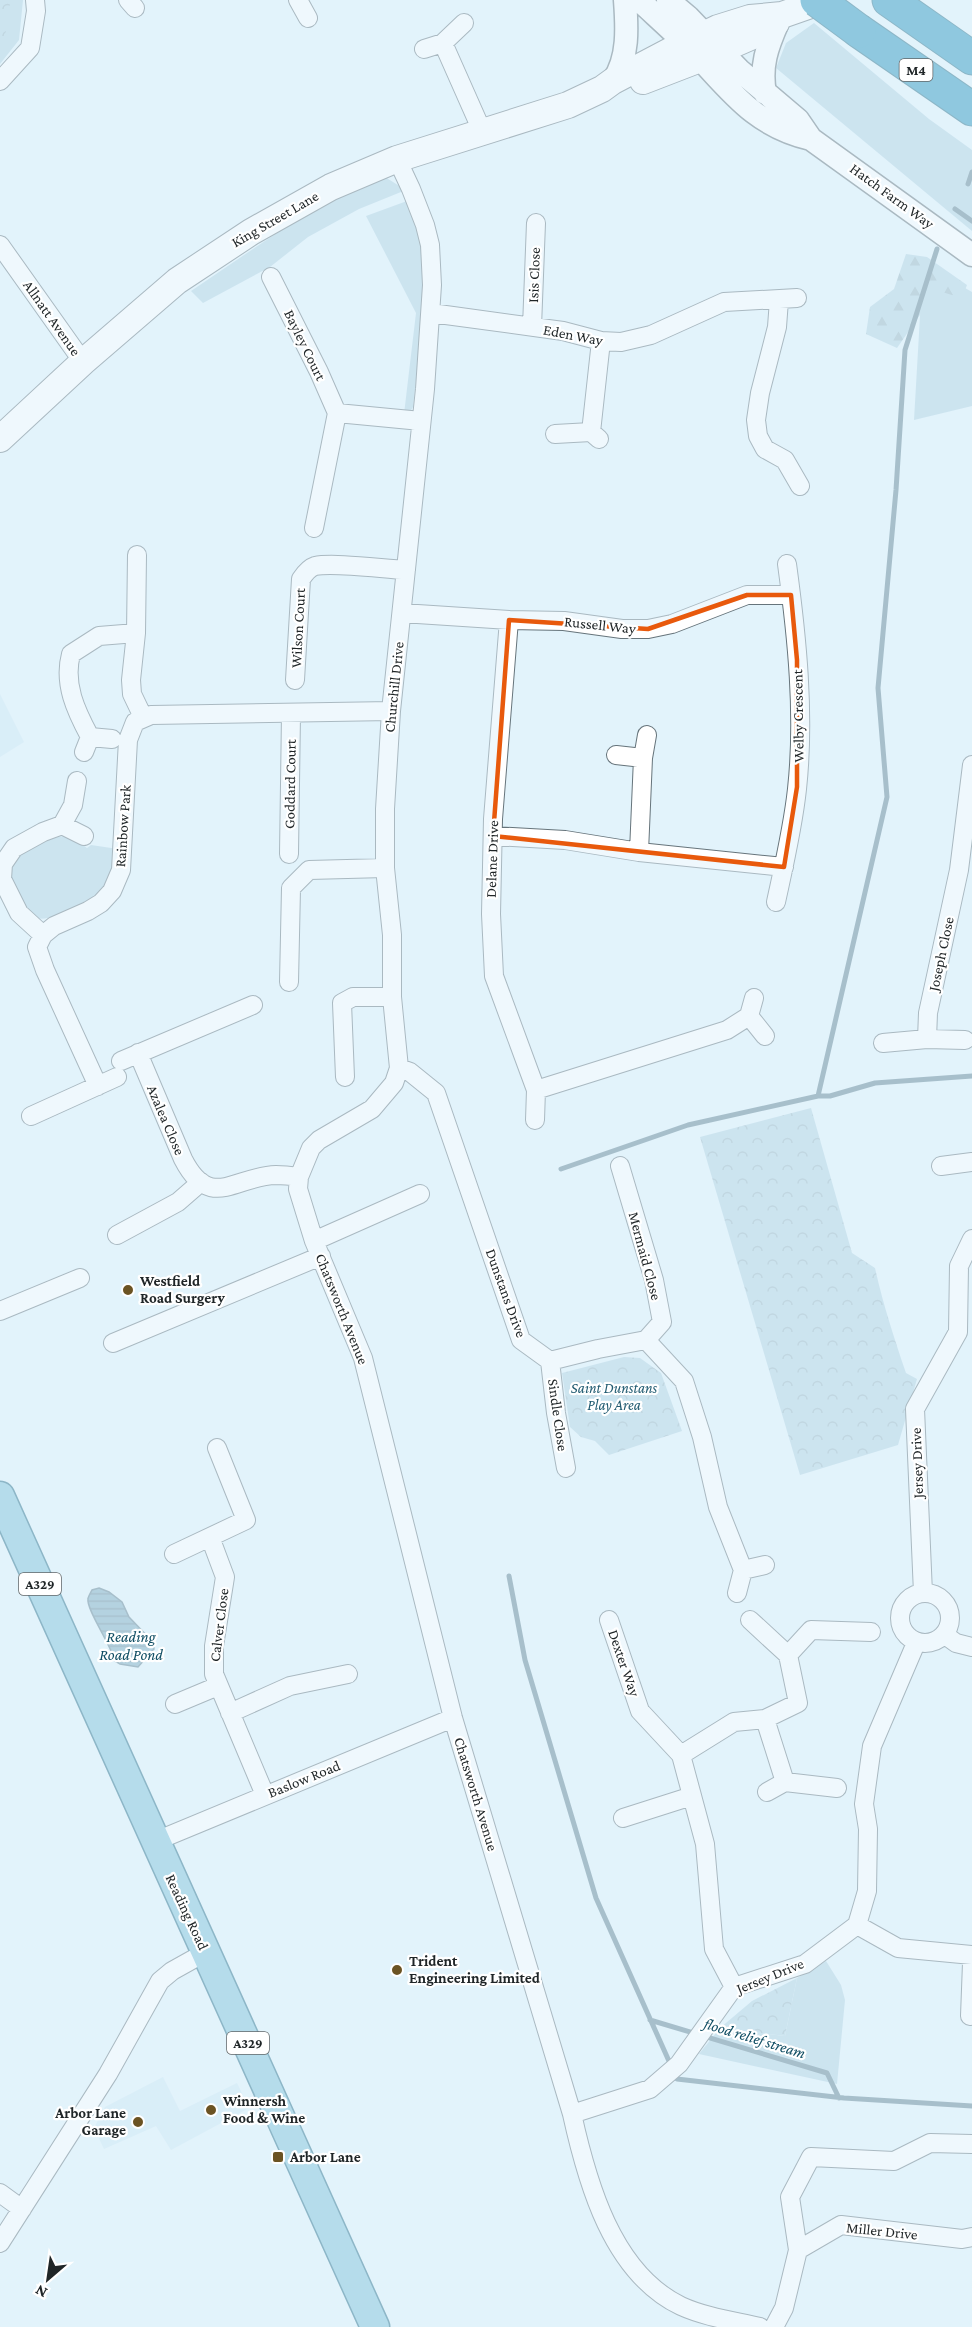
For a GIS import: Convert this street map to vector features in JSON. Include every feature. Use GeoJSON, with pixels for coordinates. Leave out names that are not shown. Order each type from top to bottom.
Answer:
{"type":"FeatureCollection","features":[{"type":"Feature","properties":{"kind":"highway","name":"M4"},"geometry":{"type":"LineString","coordinates":[[817,0],[972,108]]}},
{"type":"Feature","properties":{"kind":"highway"},"geometry":{"type":"LineString","coordinates":[[898,7],[972,58]]}},
{"type":"Feature","properties":{"kind":"main road","name":"King Street Lane"},"geometry":{"type":"LineString","coordinates":[[0,439],[83,362],[177,281],[251,232],[331,187],[397,159],[568,105],[608,85],[637,83],[750,18],[780,19],[825,0]]}},
{"type":"Feature","properties":{"kind":"main road","name":"Reading Road"},"geometry":{"type":"LineString","coordinates":[[0,1496],[375,2327]]}},
{"type":"Feature","properties":{"kind":"street"},"geometry":{"type":"LineString","coordinates":[[0,81],[30,48],[36,11],[35,0]]}},
{"type":"Feature","properties":{"kind":"street"},"geometry":{"type":"LineString","coordinates":[[298,0],[308,18]]}},
{"type":"Feature","properties":{"kind":"street"},"geometry":{"type":"LineString","coordinates":[[608,85],[621,66],[624,54],[624,0]]}},
{"type":"Feature","properties":{"kind":"street"},"geometry":{"type":"LineString","coordinates":[[639,0],[702,47]]}},
{"type":"Feature","properties":{"kind":"street"},"geometry":{"type":"LineString","coordinates":[[668,0],[702,47]]}},
{"type":"Feature","properties":{"kind":"street"},"geometry":{"type":"LineString","coordinates":[[765,93],[763,60],[780,19]]}},
{"type":"Feature","properties":{"kind":"street"},"geometry":{"type":"LineString","coordinates":[[424,49],[443,43],[464,23]]}},
{"type":"Feature","properties":{"kind":"street"},"geometry":{"type":"LineString","coordinates":[[443,43],[482,131]]}},
{"type":"Feature","properties":{"kind":"street","name":"Hatch Farm Way"},"geometry":{"type":"LineString","coordinates":[[702,47],[798,120],[811,139]]}},
{"type":"Feature","properties":{"kind":"street","name":"Hatch Farm Way"},"geometry":{"type":"LineString","coordinates":[[702,47],[722,84],[762,118],[775,128],[811,139],[972,255]]}},
{"type":"Feature","properties":{"kind":"street","name":"Churchill Drive"},"geometry":{"type":"LineString","coordinates":[[397,159],[418,206],[430,245],[431,313],[391,711],[385,809],[385,868],[392,935],[392,997],[399,1068]]}},
{"type":"Feature","properties":{"kind":"street","name":"Isis Close"},"geometry":{"type":"LineString","coordinates":[[532,327],[537,220]]}},
{"type":"Feature","properties":{"kind":"street","name":"Allnatt Avenue"},"geometry":{"type":"LineString","coordinates":[[0,245],[83,362]]}},
{"type":"Feature","properties":{"kind":"street","name":"Bayley Court"},"geometry":{"type":"LineString","coordinates":[[271,277],[337,413]]}},
{"type":"Feature","properties":{"kind":"street","name":"Eden Way"},"geometry":{"type":"LineString","coordinates":[[431,313],[563,331],[601,341],[621,342],[651,335],[724,302],[788,299],[777,327],[760,393],[756,420],[758,436],[765,448],[785,460],[800,486]]}},
{"type":"Feature","properties":{"kind":"street"},"geometry":{"type":"LineString","coordinates":[[555,434],[595,436],[601,341]]}},
{"type":"Feature","properties":{"kind":"street"},"geometry":{"type":"LineString","coordinates":[[314,528],[337,413],[421,421]]}},
{"type":"Feature","properties":{"kind":"street"},"geometry":{"type":"LineString","coordinates":[[137,555],[136,633],[131,680],[132,694],[143,717],[151,715],[391,711]]}},
{"type":"Feature","properties":{"kind":"street","name":"Welby Crescent"},"geometry":{"type":"LineString","coordinates":[[776,902],[791,834],[797,787],[800,724],[787,564]]}},
{"type":"Feature","properties":{"kind":"street","name":"Wilson Court"},"geometry":{"type":"LineString","coordinates":[[295,680],[302,579],[307,570],[315,566],[328,566],[406,570]]}},
{"type":"Feature","properties":{"kind":"street","name":"Russell Way"},"geometry":{"type":"LineString","coordinates":[[402,613],[564,621],[622,629],[648,629],[672,624],[747,595],[791,595]]}},
{"type":"Feature","properties":{"kind":"street","name":"Delane Drive"},"geometry":{"type":"LineString","coordinates":[[509,620],[492,836],[491,914],[494,976],[536,1090],[535,1120]]}},
{"type":"Feature","properties":{"kind":"street"},"geometry":{"type":"LineString","coordinates":[[112,739],[87,745],[73,702],[67,669],[71,654],[99,636],[136,633]]}},
{"type":"Feature","properties":{"kind":"street","name":"Goddard Court"},"geometry":{"type":"LineString","coordinates":[[289,854],[291,714]]}},
{"type":"Feature","properties":{"kind":"street","name":"Rainbow Park"},"geometry":{"type":"LineString","coordinates":[[43,935],[54,926],[101,903],[112,891],[121,870],[128,740],[135,722],[143,717]]}},
{"type":"Feature","properties":{"kind":"street"},"geometry":{"type":"LineString","coordinates":[[639,852],[643,758],[647,735]]}},
{"type":"Feature","properties":{"kind":"street"},"geometry":{"type":"LineString","coordinates":[[616,755],[643,758]]}},
{"type":"Feature","properties":{"kind":"street","name":"Joseph Close"},"geometry":{"type":"LineString","coordinates":[[927,1039],[928,1013],[965,871],[972,765]]}},
{"type":"Feature","properties":{"kind":"street"},"geometry":{"type":"LineString","coordinates":[[77,781],[73,805],[62,825],[43,832],[14,848],[3,864],[2,879],[19,914],[43,935],[38,947],[45,970],[98,1086]]}},
{"type":"Feature","properties":{"kind":"street"},"geometry":{"type":"LineString","coordinates":[[62,825],[84,836]]}},
{"type":"Feature","properties":{"kind":"street"},"geometry":{"type":"LineString","coordinates":[[492,836],[565,840],[639,852],[784,867]]}},
{"type":"Feature","properties":{"kind":"street"},"geometry":{"type":"LineString","coordinates":[[289,982],[291,888],[309,870],[385,868]]}},
{"type":"Feature","properties":{"kind":"street"},"geometry":{"type":"LineString","coordinates":[[345,1077],[342,1003],[353,997],[392,997]]}},
{"type":"Feature","properties":{"kind":"street"},"geometry":{"type":"LineString","coordinates":[[536,1090],[726,1030],[749,1016],[754,998]]}},
{"type":"Feature","properties":{"kind":"street"},"geometry":{"type":"LineString","coordinates":[[31,1116],[98,1086],[138,1053],[253,1005]]}},
{"type":"Feature","properties":{"kind":"street"},"geometry":{"type":"LineString","coordinates":[[749,1016],[765,1036]]}},
{"type":"Feature","properties":{"kind":"street"},"geometry":{"type":"LineString","coordinates":[[883,1043],[927,1039],[965,1040]]}},
{"type":"Feature","properties":{"kind":"street","name":"Azalea Close"},"geometry":{"type":"LineString","coordinates":[[138,1053],[190,1174],[201,1182]]}},
{"type":"Feature","properties":{"kind":"street"},"geometry":{"type":"LineString","coordinates":[[117,1234],[178,1202],[201,1182],[207,1187],[225,1188],[274,1175],[299,1177],[311,1148],[319,1140],[372,1109],[394,1083],[399,1068]]}},
{"type":"Feature","properties":{"kind":"street","name":"Dunstans Drive"},"geometry":{"type":"LineString","coordinates":[[399,1068],[410,1072],[436,1093],[521,1340],[550,1361]]}},
{"type":"Feature","properties":{"kind":"street"},"geometry":{"type":"LineString","coordinates":[[941,1166],[972,1162]]}},
{"type":"Feature","properties":{"kind":"street","name":"Mermaid Close"},"geometry":{"type":"LineString","coordinates":[[620,1166],[654,1281],[662,1322],[646,1340]]}},
{"type":"Feature","properties":{"kind":"street","name":"Chatsworth Avenue"},"geometry":{"type":"LineString","coordinates":[[299,1177],[300,1200],[363,1358],[453,1718],[572,2114],[585,2170],[622,2253],[656,2292],[684,2307],[760,2327]]}},
{"type":"Feature","properties":{"kind":"street"},"geometry":{"type":"LineString","coordinates":[[113,1343],[318,1249],[420,1194]]}},
{"type":"Feature","properties":{"kind":"street","name":"Jersey Drive"},"geometry":{"type":"LineString","coordinates":[[923,1593],[915,1409],[965,1334],[959,1266],[972,1239]]}},
{"type":"Feature","properties":{"kind":"street"},"geometry":{"type":"LineString","coordinates":[[0,1311],[80,1278]]}},
{"type":"Feature","properties":{"kind":"street"},"geometry":{"type":"LineString","coordinates":[[550,1361],[646,1340],[684,1382],[702,1437],[718,1507],[743,1570],[737,1593]]}},
{"type":"Feature","properties":{"kind":"street","name":"Sindle Close"},"geometry":{"type":"LineString","coordinates":[[550,1361],[566,1468]]}},
{"type":"Feature","properties":{"kind":"street"},"geometry":{"type":"LineString","coordinates":[[174,1554],[246,1520],[217,1448]]}},
{"type":"Feature","properties":{"kind":"street","name":"Calver Close"},"geometry":{"type":"LineString","coordinates":[[210,1537],[225,1577],[213,1659],[218,1686],[266,1795]]}},
{"type":"Feature","properties":{"kind":"street"},"geometry":{"type":"LineString","coordinates":[[743,1570],[765,1565]]}},
{"type":"Feature","properties":{"kind":"street"},"geometry":{"type":"LineString","coordinates":[[923,1593],[932,1594],[945,1603],[950,1619],[945,1635],[932,1643],[916,1643],[901,1629],[900,1612],[908,1599],[923,1593]]}},
{"type":"Feature","properties":{"kind":"street","name":"Dexter Way"},"geometry":{"type":"LineString","coordinates":[[609,1620],[640,1711],[681,1755],[705,1844],[714,1949],[734,1987]]}},
{"type":"Feature","properties":{"kind":"street"},"geometry":{"type":"LineString","coordinates":[[681,1755],[734,1722],[765,1719],[798,1703],[788,1655],[750,1620]]}},
{"type":"Feature","properties":{"kind":"street"},"geometry":{"type":"LineString","coordinates":[[788,1655],[811,1630],[871,1632]]}},
{"type":"Feature","properties":{"kind":"street"},"geometry":{"type":"LineString","coordinates":[[945,1635],[956,1643],[972,1647]]}},
{"type":"Feature","properties":{"kind":"street"},"geometry":{"type":"LineString","coordinates":[[916,1643],[872,1746],[864,1804],[868,1829],[867,1891],[857,1925],[898,1948],[972,1955]]}},
{"type":"Feature","properties":{"kind":"street"},"geometry":{"type":"LineString","coordinates":[[230,1713],[290,1686],[348,1674]]}},
{"type":"Feature","properties":{"kind":"street"},"geometry":{"type":"LineString","coordinates":[[175,1704],[218,1686]]}},
{"type":"Feature","properties":{"kind":"street","name":"Baslow Road"},"geometry":{"type":"LineString","coordinates":[[156,1841],[453,1718]]}},
{"type":"Feature","properties":{"kind":"street"},"geometry":{"type":"LineString","coordinates":[[765,1719],[785,1782]]}},
{"type":"Feature","properties":{"kind":"street"},"geometry":{"type":"LineString","coordinates":[[767,1792],[785,1782],[837,1788]]}},
{"type":"Feature","properties":{"kind":"street"},"geometry":{"type":"LineString","coordinates":[[622,1818],[692,1796]]}},
{"type":"Feature","properties":{"kind":"street","name":"Jersey Drive"},"geometry":{"type":"LineString","coordinates":[[572,2114],[650,2089],[679,2064],[734,1987],[805,1964],[857,1925]]}},
{"type":"Feature","properties":{"kind":"street"},"geometry":{"type":"LineString","coordinates":[[0,2243],[108,2074],[160,1981],[172,1971],[206,1952]]}},
{"type":"Feature","properties":{"kind":"street"},"geometry":{"type":"LineString","coordinates":[[970,2016],[972,1963]]}},
{"type":"Feature","properties":{"kind":"street"},"geometry":{"type":"LineString","coordinates":[[774,2327],[784,2308],[798,2250],[789,2197],[811,2157],[894,2161],[930,2143],[972,2144]]}},
{"type":"Feature","properties":{"kind":"street"},"geometry":{"type":"LineString","coordinates":[[0,2193],[22,2209]]}},
{"type":"Feature","properties":{"kind":"street","name":"Miller Drive"},"geometry":{"type":"LineString","coordinates":[[798,2250],[841,2225],[962,2239],[972,2237]]}},
{"type":"Feature","properties":{"kind":"highlighted area"},"geometry":{"type":"Polygon","coordinates":[[[747,595],[791,595],[797,660],[797,787],[784,867],[493,836],[509,620],[648,629],[747,595]]]}},
{"type":"Feature","properties":{"kind":"shaded area"},"geometry":{"type":"Polygon","coordinates":[[[0,694],[24,742],[0,757],[0,694]]]}},
{"type":"Feature","properties":{"kind":"shaded area"},"geometry":{"type":"Polygon","coordinates":[[[163,2077],[180,2111],[237,2083],[249,2108],[171,2150],[156,2126],[104,2149],[94,2128],[105,2107],[163,2077]]]}},
{"type":"Feature","properties":{"kind":"green space"},"geometry":{"type":"Polygon","coordinates":[[[0,0],[23,0],[19,40],[0,64],[0,0]]]}},
{"type":"Feature","properties":{"kind":"green space"},"geometry":{"type":"Polygon","coordinates":[[[0,0],[10,2],[7,29],[0,42],[0,0]]]}},
{"type":"Feature","properties":{"kind":"green space"},"geometry":{"type":"Polygon","coordinates":[[[814,23],[929,119],[972,150],[972,231],[776,68],[786,43],[814,23]]]}},
{"type":"Feature","properties":{"kind":"green space"},"geometry":{"type":"Polygon","coordinates":[[[385,177],[401,187],[401,192],[359,209],[308,237],[270,267],[203,303],[191,291],[310,213],[334,199],[385,177]]]}},
{"type":"Feature","properties":{"kind":"green space"},"geometry":{"type":"Polygon","coordinates":[[[407,201],[422,243],[424,257],[423,316],[413,407],[410,412],[404,414],[416,313],[366,216],[407,201]]]}},
{"type":"Feature","properties":{"kind":"green space"},"geometry":{"type":"Polygon","coordinates":[[[906,254],[927,257],[967,285],[962,298],[942,292],[929,302],[897,348],[866,334],[870,307],[894,289],[906,254]]]}},
{"type":"Feature","properties":{"kind":"green space"},"geometry":{"type":"Polygon","coordinates":[[[923,264],[972,292],[972,406],[914,420],[923,264]]]}},
{"type":"Feature","properties":{"kind":"green space"},"geometry":{"type":"Polygon","coordinates":[[[57,837],[73,838],[87,848],[91,845],[118,849],[113,871],[101,891],[77,908],[54,917],[34,918],[23,908],[12,880],[14,861],[26,851],[57,837]]]}},
{"type":"Feature","properties":{"kind":"green space"},"geometry":{"type":"Polygon","coordinates":[[[811,1108],[852,1253],[875,1268],[906,1373],[917,1379],[898,1445],[800,1475],[700,1137],[811,1108]]]}},
{"type":"Feature","properties":{"kind":"green space","name":"Saint Dunstans Play Area"},"geometry":{"type":"Polygon","coordinates":[[[624,1357],[640,1358],[661,1373],[682,1431],[609,1455],[595,1441],[581,1437],[570,1427],[562,1373],[624,1357]]]}},
{"type":"Feature","properties":{"kind":"green space"},"geometry":{"type":"Polygon","coordinates":[[[826,1961],[841,1985],[845,2000],[837,2084],[699,2054],[720,2028],[785,2036],[797,1978],[826,1961]]]}},
{"type":"Feature","properties":{"kind":"green space"},"geometry":{"type":"Polygon","coordinates":[[[797,1978],[785,2036],[720,2028],[752,2001],[797,1978]]]}},
{"type":"Feature","properties":{"kind":"water","name":"Reading Road Pond"},"geometry":{"type":"Polygon","coordinates":[[[99,1588],[122,1602],[129,1617],[153,1642],[154,1649],[138,1667],[115,1661],[88,1604],[92,1590],[99,1588]]]}},
{"type":"Feature","properties":{"kind":"waterway"},"geometry":{"type":"LineString","coordinates":[[968,184],[972,172]]}},
{"type":"Feature","properties":{"kind":"waterway"},"geometry":{"type":"LineString","coordinates":[[955,209],[972,221]]}},
{"type":"Feature","properties":{"kind":"waterway"},"geometry":{"type":"LineString","coordinates":[[818,1096],[887,797],[878,688],[896,490],[905,350],[937,249]]}},
{"type":"Feature","properties":{"kind":"waterway"},"geometry":{"type":"LineString","coordinates":[[561,1169],[688,1125],[818,1096],[830,1096],[875,1083],[972,1076]]}},
{"type":"Feature","properties":{"kind":"waterway"},"geometry":{"type":"LineString","coordinates":[[509,1576],[525,1660],[596,1898],[677,2079],[844,2098],[972,2106]]}},
{"type":"Feature","properties":{"kind":"waterway","name":"flood relief stream"},"geometry":{"type":"LineString","coordinates":[[650,2020],[827,2073],[839,2098]]}},
{"type":"Feature","properties":{"kind":"place","name":"Westfield Road Surgery"},"geometry":{"type":"Point","coordinates":[128,1290]}},
{"type":"Feature","properties":{"kind":"place","name":"Trident Engineering Limited"},"geometry":{"type":"Point","coordinates":[397,1970]}},
{"type":"Feature","properties":{"kind":"place","name":"Winnersh Food & Wine"},"geometry":{"type":"Point","coordinates":[211,2110]}},
{"type":"Feature","properties":{"kind":"place","name":"Arbor Lane Garage"},"geometry":{"type":"Point","coordinates":[138,2122]}},
{"type":"Feature","properties":{"kind":"place","name":"Arbor Lane"},"geometry":{"type":"Point","coordinates":[278,2157]}}]}
